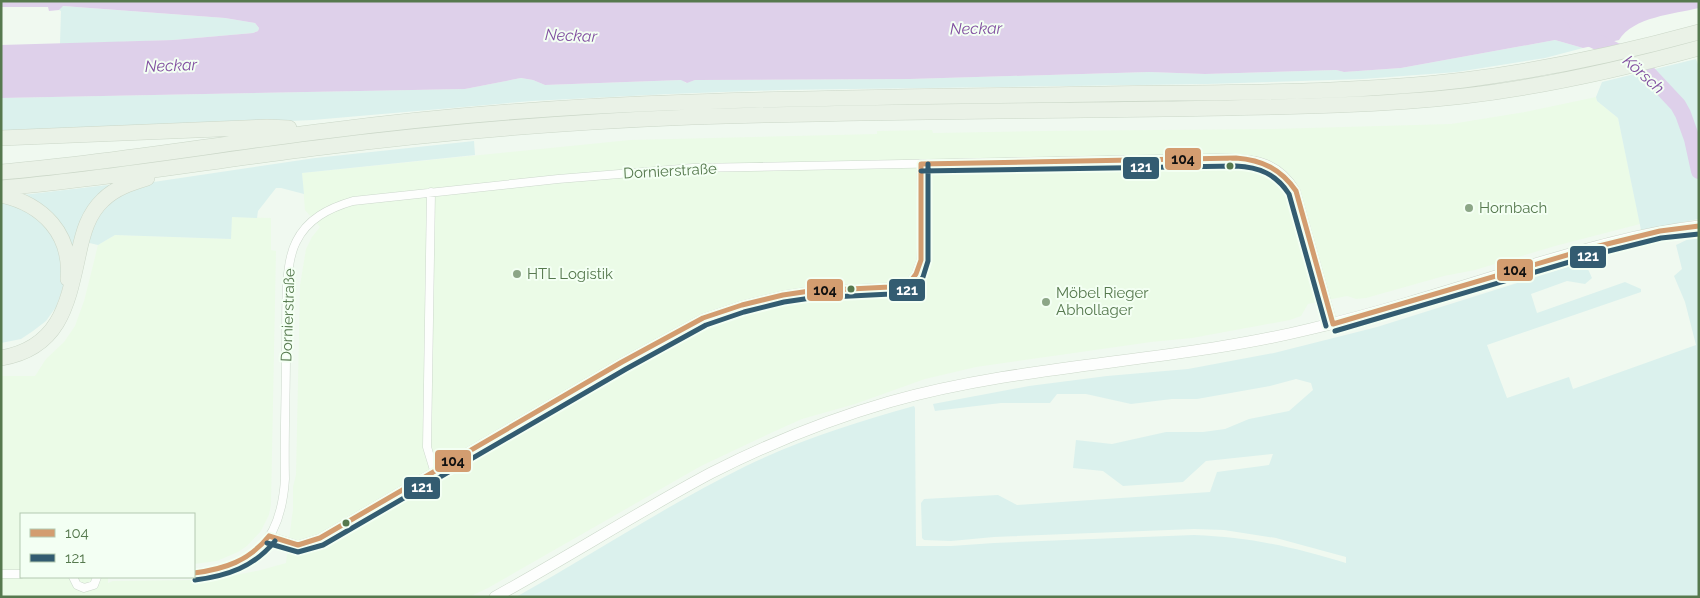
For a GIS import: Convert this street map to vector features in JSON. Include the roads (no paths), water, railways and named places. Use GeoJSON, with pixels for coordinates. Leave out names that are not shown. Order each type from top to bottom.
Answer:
{"type":"FeatureCollection","features":[{"type":"Feature","properties":{"kind":"highway"},"geometry":{"type":"LineString","coordinates":[[1,172],[103,161],[323,131],[532,110],[689,102],[1352,89],[1464,80],[1591,58],[1699,32]]}},
{"type":"Feature","properties":{"kind":"highway"},"geometry":{"type":"LineString","coordinates":[[1,188],[54,183],[383,140],[524,126],[626,120],[783,115],[1292,107],[1407,101],[1513,89],[1611,70],[1699,48]]}},
{"type":"Feature","properties":{"kind":"highway"},"geometry":{"type":"LineString","coordinates":[[1,138],[276,127],[323,131]]}},
{"type":"Feature","properties":{"kind":"highway"},"geometry":{"type":"LineString","coordinates":[[1,358],[24,352],[43,340],[55,328],[67,303],[86,227],[93,213],[103,200],[126,185],[182,166]]}},
{"type":"Feature","properties":{"kind":"highway"},"geometry":{"type":"LineString","coordinates":[[1,195],[25,202],[49,220],[64,244],[68,263],[65,293],[57,311],[45,326],[24,342],[1,348]]}},
{"type":"Feature","properties":{"kind":"main road"},"geometry":{"type":"LineString","coordinates":[[495,597],[714,472],[798,433],[858,412],[916,395],[972,382],[1208,349],[1281,336],[1333,324],[1592,248],[1643,235],[1699,226]]}},
{"type":"Feature","properties":{"kind":"street","name":"Dornierstraße"},"geometry":{"type":"LineString","coordinates":[[195,573],[220,570],[241,562],[253,554],[269,536],[278,522],[283,499],[291,255],[295,243],[312,221],[327,211],[363,199],[590,176],[732,167],[1236,158],[1255,160],[1268,164],[1285,176],[1296,191],[1333,324]]}},
{"type":"Feature","properties":{"kind":"street"},"geometry":{"type":"LineString","coordinates":[[269,536],[296,545],[317,539],[653,344],[703,318],[735,307],[783,295],[810,291],[890,287],[910,282],[916,274],[921,260],[921,164]]}},
{"type":"Feature","properties":{"kind":"street"},"geometry":{"type":"LineString","coordinates":[[431,192],[427,446],[434,470]]}},
{"type":"Feature","properties":{"kind":"street"},"geometry":{"type":"LineString","coordinates":[[1,574],[20,574]]}},
{"type":"Feature","properties":{"kind":"street"},"geometry":{"type":"LineString","coordinates":[[74,578],[77,585],[84,588],[94,585],[98,578]]}},
{"type":"Feature","properties":{"kind":"water","name":"Neckar"},"geometry":{"type":"Polygon","coordinates":[[[1,1],[1699,1],[1699,8],[1644,21],[1625,32],[1619,40],[1583,48],[1555,40],[1401,68],[1344,72],[1336,70],[1205,74],[1149,72],[910,79],[695,80],[687,83],[681,80],[545,85],[521,78],[465,89],[1,98],[1,45],[173,40],[253,33],[258,31],[259,28],[255,23],[225,18],[63,6],[59,10],[49,11],[48,7],[1,7],[1,1]]]}},
{"type":"Feature","properties":{"kind":"waterway","name":"Körsch"},"geometry":{"type":"LineString","coordinates":[[1559,1],[1589,38],[1627,56],[1648,73],[1678,105],[1692,139],[1699,171]]}},
{"type":"Feature","properties":{"kind":"place","name":"Hornbach"},"geometry":{"type":"Point","coordinates":[1469,208]}},
{"type":"Feature","properties":{"kind":"place","name":"HTL Logistik"},"geometry":{"type":"Point","coordinates":[517,274]}},
{"type":"Feature","properties":{"kind":"place","name":"Möbel Rieger Abhollager"},"geometry":{"type":"Point","coordinates":[1046,302]}}]}
